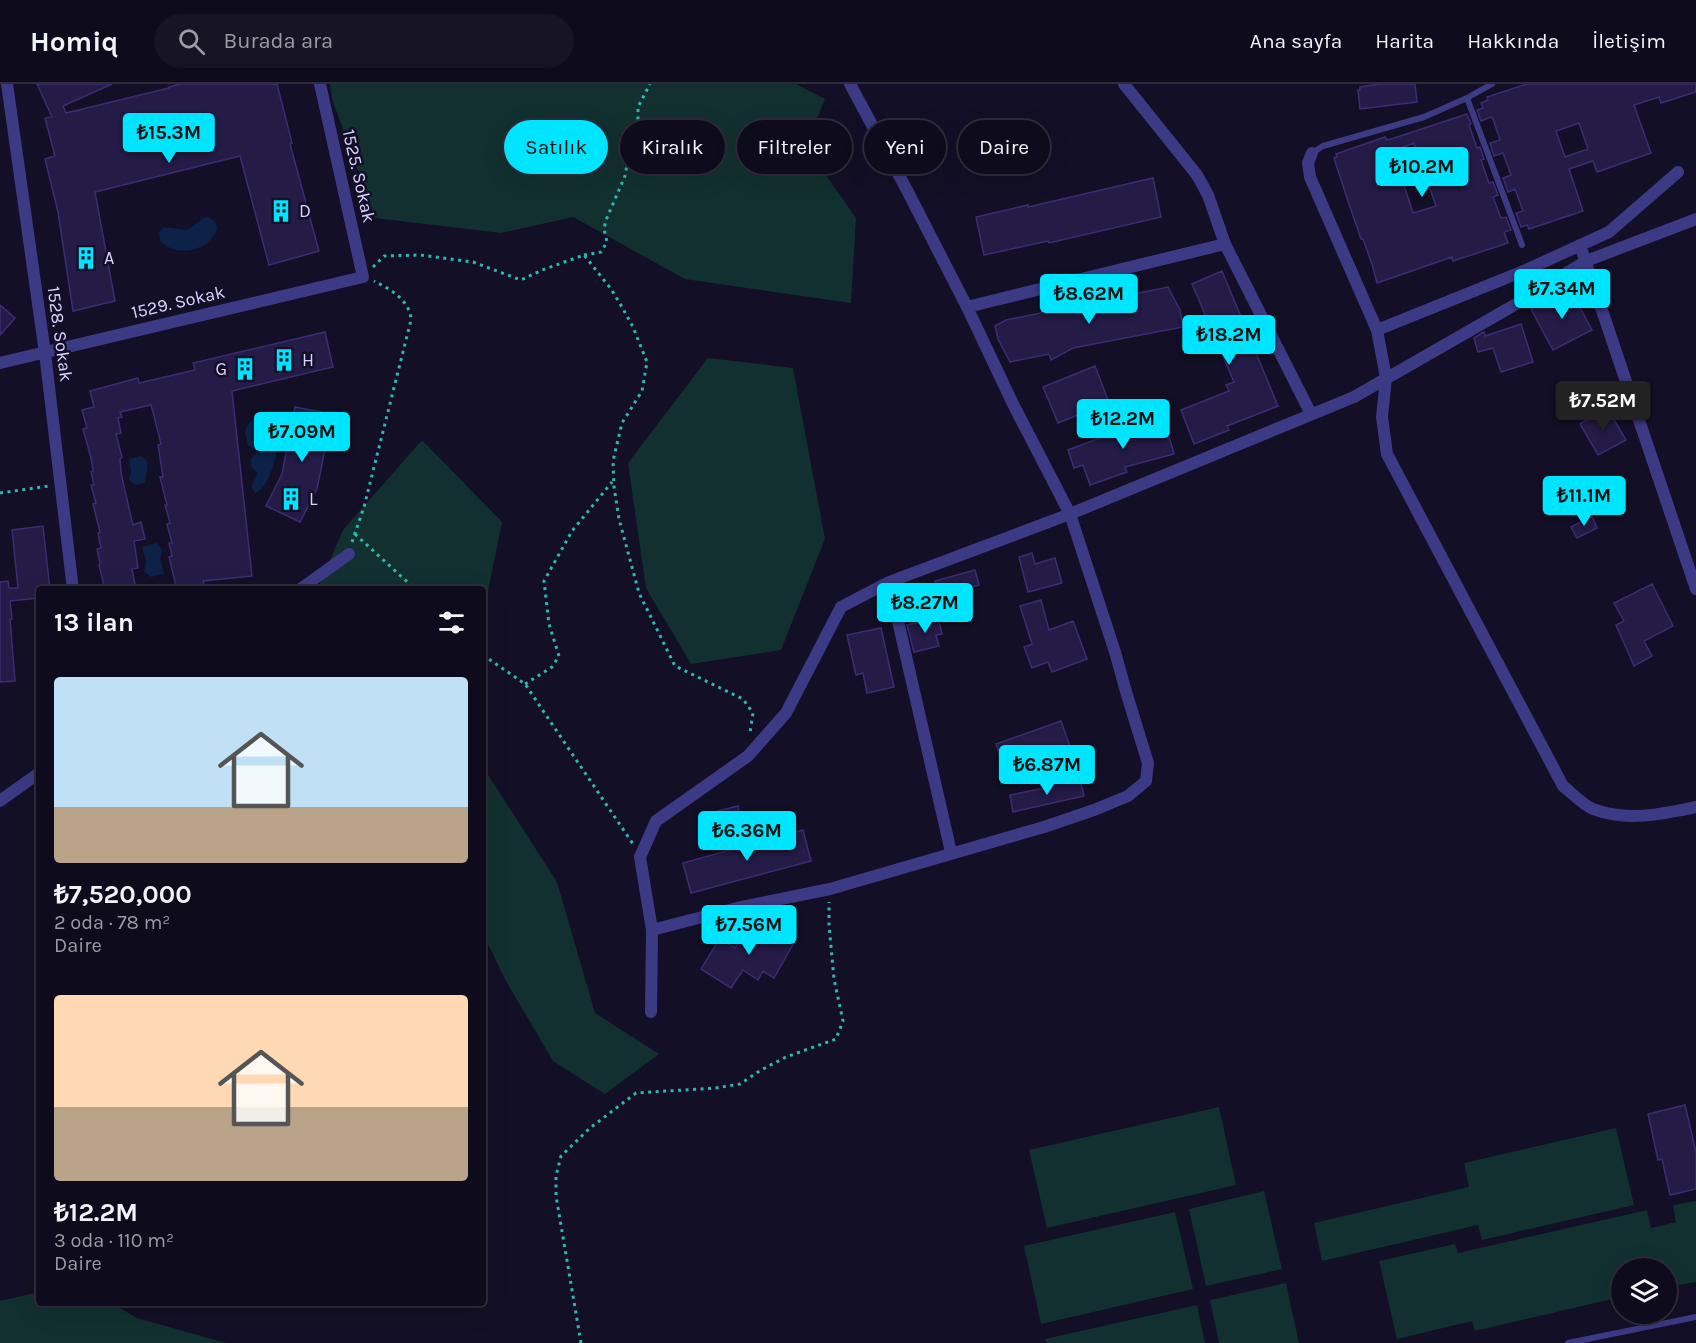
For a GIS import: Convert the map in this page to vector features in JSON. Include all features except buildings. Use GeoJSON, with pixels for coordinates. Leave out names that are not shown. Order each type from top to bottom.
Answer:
{"type":"FeatureCollection","features":[{"type":"Feature","properties":{"kind":"street","name":"1528. Sokak"},"geometry":{"type":"LineString","coordinates":[[7,84],[45,352],[73,586]]}},
{"type":"Feature","properties":{"kind":"street","name":"1525. Sokak"},"geometry":{"type":"LineString","coordinates":[[320,84],[363,277]]}},
{"type":"Feature","properties":{"kind":"street"},"geometry":{"type":"LineString","coordinates":[[652,930],[737,908],[830,889],[951,852],[1044,827],[1128,796],[1146,781],[1149,763],[1070,514],[1013,404],[967,307],[850,84]]}},
{"type":"Feature","properties":{"kind":"street"},"geometry":{"type":"LineString","coordinates":[[1124,84],[1197,175],[1208,195],[1225,244],[1311,414]]}},
{"type":"Feature","properties":{"kind":"street"},"geometry":{"type":"LineString","coordinates":[[1312,153],[1308,163],[1310,177],[1377,330],[1386,378],[1382,417],[1388,454],[1563,786],[1591,808],[1627,817],[1665,814],[1696,807]]}},
{"type":"Feature","properties":{"kind":"street"},"geometry":{"type":"LineString","coordinates":[[1377,330],[1526,270],[1609,232],[1678,172]]}},
{"type":"Feature","properties":{"kind":"street"},"geometry":{"type":"LineString","coordinates":[[651,1012],[652,930],[640,857],[656,821],[748,756],[786,713],[841,607],[889,582],[1070,514],[1354,397],[1586,261],[1696,219]]}},
{"type":"Feature","properties":{"kind":"street"},"geometry":{"type":"LineString","coordinates":[[967,307],[1225,244]]}},
{"type":"Feature","properties":{"kind":"street"},"geometry":{"type":"LineString","coordinates":[[1580,245],[1696,589]]}},
{"type":"Feature","properties":{"kind":"street","name":"1529. Sokak"},"geometry":{"type":"LineString","coordinates":[[0,363],[363,277]]}},
{"type":"Feature","properties":{"kind":"street"},"geometry":{"type":"LineString","coordinates":[[305,586],[349,554]]}},
{"type":"Feature","properties":{"kind":"street"},"geometry":{"type":"LineString","coordinates":[[889,582],[951,852]]}},
{"type":"Feature","properties":{"kind":"street"},"geometry":{"type":"LineString","coordinates":[[0,801],[36,775]]}},
{"type":"Feature","properties":{"kind":"lane"},"geometry":{"type":"LineString","coordinates":[[1312,153],[1323,146],[1424,117],[1492,84]]}},
{"type":"Feature","properties":{"kind":"lane"},"geometry":{"type":"LineString","coordinates":[[1467,98],[1522,245]]}},
{"type":"Feature","properties":{"kind":"lane"},"geometry":{"type":"LineString","coordinates":[[1568,1343],[1696,1317]]}},
{"type":"Feature","properties":{"kind":"path"},"geometry":{"type":"LineString","coordinates":[[349,554],[364,507],[411,320],[411,312],[407,304],[376,282],[363,277],[384,256],[420,255],[473,262],[521,280],[584,255],[601,252],[607,242],[604,229],[606,220],[626,176],[630,149],[638,123],[638,107],[650,84]]}},
{"type":"Feature","properties":{"kind":"path"},"geometry":{"type":"LineString","coordinates":[[584,255],[622,307],[647,362],[642,391],[622,423],[613,461],[613,481],[619,519],[636,582],[651,621],[675,666],[743,699],[753,713],[748,756]]}},
{"type":"Feature","properties":{"kind":"path"},"geometry":{"type":"LineString","coordinates":[[525,684],[552,667],[559,656],[549,624],[543,581],[572,531],[613,481]]}},
{"type":"Feature","properties":{"kind":"path"},"geometry":{"type":"LineString","coordinates":[[0,493],[60,485]]}},
{"type":"Feature","properties":{"kind":"path"},"geometry":{"type":"LineString","coordinates":[[355,534],[412,586]]}},
{"type":"Feature","properties":{"kind":"path"},"geometry":{"type":"LineString","coordinates":[[486,657],[525,684],[627,832],[640,857]]}},
{"type":"Feature","properties":{"kind":"path"},"geometry":{"type":"LineString","coordinates":[[581,1343],[556,1196],[556,1176],[561,1156],[590,1128],[636,1093],[716,1088],[740,1084],[786,1057],[836,1039],[843,1021],[834,979],[829,925],[830,889]]}},
{"type":"Feature","properties":{"kind":"green space"},"geometry":{"type":"Polygon","coordinates":[[[330,84],[796,84],[825,99],[817,120],[737,120],[737,174],[825,174],[856,218],[851,303],[685,279],[573,217],[501,233],[375,218],[332,99],[330,84]]]}},
{"type":"Feature","properties":{"kind":"green space"},"geometry":{"type":"Polygon","coordinates":[[[708,358],[793,368],[825,539],[781,650],[691,664],[646,588],[628,463],[708,358]]]}},
{"type":"Feature","properties":{"kind":"green space"},"geometry":{"type":"Polygon","coordinates":[[[422,440],[502,522],[486,601],[486,586],[319,586],[343,530],[422,440]]]}},
{"type":"Feature","properties":{"kind":"green space"},"geometry":{"type":"Polygon","coordinates":[[[486,772],[557,882],[595,1013],[659,1054],[605,1094],[553,1061],[506,981],[486,940],[486,772]]]}},
{"type":"Feature","properties":{"kind":"green space"},"geometry":{"type":"Polygon","coordinates":[[[1219,1107],[1236,1185],[1047,1228],[1029,1150],[1219,1107]]]}},
{"type":"Feature","properties":{"kind":"green space"},"geometry":{"type":"Polygon","coordinates":[[[1616,1128],[1634,1205],[1482,1240],[1478,1225],[1322,1261],[1314,1223],[1469,1187],[1464,1163],[1616,1128]]]}},
{"type":"Feature","properties":{"kind":"green space"},"geometry":{"type":"Polygon","coordinates":[[[1264,1191],[1282,1269],[1206,1286],[1189,1209],[1264,1191]]]}},
{"type":"Feature","properties":{"kind":"green space"},"geometry":{"type":"Polygon","coordinates":[[[1696,1201],[1696,1282],[1677,1285],[1677,1258],[1611,1258],[1611,1299],[1475,1331],[1472,1321],[1397,1339],[1379,1261],[1455,1244],[1458,1253],[1647,1210],[1651,1228],[1676,1222],[1673,1205],[1696,1201]]]}},
{"type":"Feature","properties":{"kind":"green space"},"geometry":{"type":"Polygon","coordinates":[[[1175,1212],[1193,1289],[1041,1324],[1024,1246],[1175,1212]]]}},
{"type":"Feature","properties":{"kind":"green space"},"geometry":{"type":"Polygon","coordinates":[[[1286,1283],[1299,1343],[1219,1343],[1210,1300],[1286,1283]]]}},
{"type":"Feature","properties":{"kind":"green space"},"geometry":{"type":"Polygon","coordinates":[[[36,1293],[36,1306],[116,1306],[137,1318],[226,1343],[0,1343],[0,1301],[36,1293]]]}},
{"type":"Feature","properties":{"kind":"green space"},"geometry":{"type":"Polygon","coordinates":[[[1197,1305],[1205,1343],[1046,1343],[1045,1339],[1197,1305]]]}},
{"type":"Feature","properties":{"kind":"water"},"geometry":{"type":"Polygon","coordinates":[[[205,217],[214,220],[217,229],[213,237],[200,247],[192,250],[175,250],[160,241],[159,232],[164,227],[187,230],[205,217]]]}},
{"type":"Feature","properties":{"kind":"water"},"geometry":{"type":"Polygon","coordinates":[[[265,416],[276,422],[277,450],[266,482],[255,493],[251,487],[258,473],[250,463],[257,453],[248,445],[245,433],[252,421],[265,416]]]}},
{"type":"Feature","properties":{"kind":"water"},"geometry":{"type":"Polygon","coordinates":[[[142,456],[147,461],[145,483],[135,485],[129,479],[131,472],[129,459],[142,456]]]}},
{"type":"Feature","properties":{"kind":"water"},"geometry":{"type":"Polygon","coordinates":[[[157,543],[162,550],[160,558],[164,574],[151,577],[144,572],[146,562],[142,547],[157,543]]]}},
{"type":"Feature","properties":{"kind":"place","name":"D"},"geometry":{"type":"Point","coordinates":[281,211]}},
{"type":"Feature","properties":{"kind":"place","name":"A"},"geometry":{"type":"Point","coordinates":[86,258]}},
{"type":"Feature","properties":{"kind":"place","name":"H"},"geometry":{"type":"Point","coordinates":[284,360]}},
{"type":"Feature","properties":{"kind":"place","name":"G"},"geometry":{"type":"Point","coordinates":[245,369]}},
{"type":"Feature","properties":{"kind":"place","name":"L"},"geometry":{"type":"Point","coordinates":[291,499]}}]}
